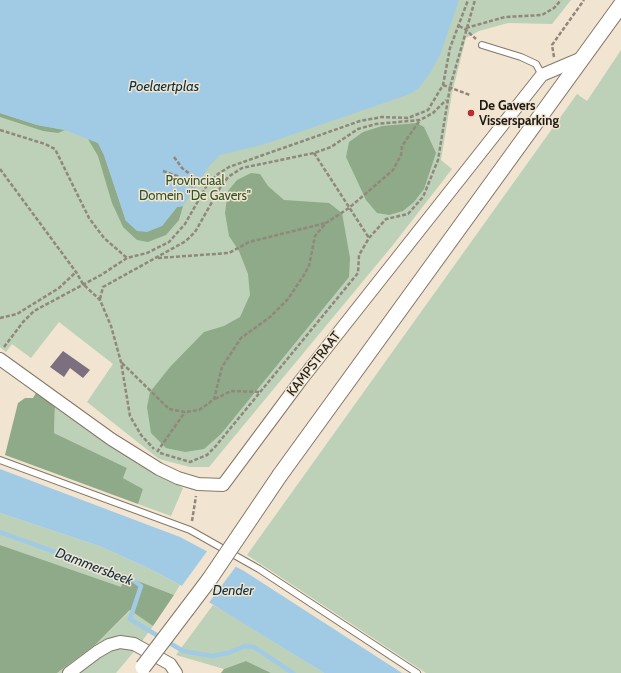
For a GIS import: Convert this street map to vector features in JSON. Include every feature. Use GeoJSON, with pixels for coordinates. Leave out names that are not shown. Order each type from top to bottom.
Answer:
{"type":"FeatureCollection","features":[{"type":"Feature","properties":{"kind":"street"},"geometry":{"type":"LineString","coordinates":[[140,670],[209,580],[280,475],[621,5]]}},
{"type":"Feature","properties":{"kind":"street","name":"KAMPSTRAAT"},"geometry":{"type":"LineString","coordinates":[[1,354],[111,439],[172,475],[198,484],[223,485],[292,392],[542,75],[582,58]]}},
{"type":"Feature","properties":{"kind":"street"},"geometry":{"type":"LineString","coordinates":[[69,673],[97,652],[110,645],[120,642],[134,644],[164,660],[170,664],[176,673]]}},
{"type":"Feature","properties":{"kind":"lane"},"geometry":{"type":"LineString","coordinates":[[482,45],[521,57],[536,64],[542,75]]}},
{"type":"Feature","properties":{"kind":"lane"},"geometry":{"type":"LineString","coordinates":[[0,460],[190,530],[259,569],[417,673]]}},
{"type":"Feature","properties":{"kind":"path"},"geometry":{"type":"LineString","coordinates":[[1,354],[23,322],[34,311],[106,272],[127,258],[147,253],[169,242],[185,224],[207,185],[218,174],[229,167],[360,120],[382,117],[408,118],[428,110],[443,85],[450,48],[468,0]]}},
{"type":"Feature","properties":{"kind":"path"},"geometry":{"type":"LineString","coordinates":[[0,169],[76,272],[83,284],[100,300],[111,326],[121,362],[130,416],[141,435],[157,452],[190,462],[207,455],[216,447],[358,273],[359,255],[369,238],[386,219],[408,214],[423,197],[438,160],[450,87],[465,28],[475,0]]}},
{"type":"Feature","properties":{"kind":"path"},"geometry":{"type":"LineString","coordinates":[[465,28],[505,17],[542,15],[554,8],[561,0]]}},
{"type":"Feature","properties":{"kind":"path"},"geometry":{"type":"LineString","coordinates":[[558,68],[552,45],[584,0]]}},
{"type":"Feature","properties":{"kind":"path"},"geometry":{"type":"LineString","coordinates":[[459,26],[465,28],[482,45]]}},
{"type":"Feature","properties":{"kind":"path"},"geometry":{"type":"LineString","coordinates":[[443,85],[470,95]]}},
{"type":"Feature","properties":{"kind":"path"},"geometry":{"type":"LineString","coordinates":[[100,300],[103,287],[186,241],[195,232],[220,188],[228,177],[242,168],[314,153],[331,147],[358,129],[376,124],[420,120],[433,113],[447,100]]}},
{"type":"Feature","properties":{"kind":"path"},"geometry":{"type":"LineString","coordinates":[[156,258],[229,253],[249,242],[326,223],[349,208],[393,170],[401,155],[402,146],[420,120]]}},
{"type":"Feature","properties":{"kind":"path"},"geometry":{"type":"LineString","coordinates":[[0,130],[45,144],[56,149],[89,218],[104,238],[127,258]]}},
{"type":"Feature","properties":{"kind":"path"},"geometry":{"type":"LineString","coordinates":[[314,153],[369,238]]}},
{"type":"Feature","properties":{"kind":"path"},"geometry":{"type":"LineString","coordinates":[[174,157],[182,168],[199,181]]}},
{"type":"Feature","properties":{"kind":"path"},"geometry":{"type":"LineString","coordinates":[[163,171],[177,176],[195,188]]}},
{"type":"Feature","properties":{"kind":"path"},"geometry":{"type":"LineString","coordinates":[[214,399],[222,367],[229,355],[241,338],[270,317],[288,299],[309,266],[316,236],[326,223]]}},
{"type":"Feature","properties":{"kind":"path"},"geometry":{"type":"LineString","coordinates":[[0,318],[17,314],[59,288],[76,272]]}},
{"type":"Feature","properties":{"kind":"path"},"geometry":{"type":"LineString","coordinates":[[121,362],[169,409],[185,412],[199,410],[214,399],[231,391],[261,392]]}},
{"type":"Feature","properties":{"kind":"path"},"geometry":{"type":"LineString","coordinates":[[157,452],[185,412]]}},
{"type":"Feature","properties":{"kind":"path"},"geometry":{"type":"LineString","coordinates":[[190,530],[198,484]]}},
{"type":"Feature","properties":{"kind":"green space","name":"Provinciaal Domein \"De Gavers\""},"geometry":{"type":"Polygon","coordinates":[[[0,0],[571,0],[552,24],[508,23],[479,31],[466,38],[452,93],[441,160],[452,169],[393,245],[209,467],[190,467],[159,459],[87,402],[113,364],[59,322],[31,358],[12,344],[6,352],[0,347],[0,0]]]}},
{"type":"Feature","properties":{"kind":"green space"},"geometry":{"type":"Polygon","coordinates":[[[621,50],[621,673],[426,673],[247,555],[577,94],[587,101],[621,50]]]}},
{"type":"Feature","properties":{"kind":"green space"},"geometry":{"type":"Polygon","coordinates":[[[0,113],[37,125],[65,130],[58,133],[43,131],[0,117],[0,113]]]}},
{"type":"Feature","properties":{"kind":"green space"},"geometry":{"type":"Polygon","coordinates":[[[417,123],[424,127],[436,153],[424,189],[414,202],[403,211],[389,215],[377,213],[366,200],[346,157],[349,142],[363,132],[382,126],[417,123]]]}},
{"type":"Feature","properties":{"kind":"green space"},"geometry":{"type":"Polygon","coordinates":[[[88,139],[98,143],[104,155],[126,221],[162,226],[177,207],[183,206],[179,220],[166,235],[148,242],[137,240],[123,227],[112,203],[98,156],[88,139]]]}},
{"type":"Feature","properties":{"kind":"green space"},"geometry":{"type":"Polygon","coordinates":[[[251,173],[260,174],[268,186],[284,200],[329,203],[342,213],[350,258],[349,277],[221,434],[204,449],[185,452],[166,448],[151,433],[147,407],[150,392],[170,367],[204,332],[224,326],[240,317],[250,295],[248,274],[239,251],[229,236],[225,213],[228,191],[237,180],[251,173]]]}},
{"type":"Feature","properties":{"kind":"green space"},"geometry":{"type":"Polygon","coordinates":[[[37,391],[55,403],[54,433],[127,468],[123,478],[143,489],[138,504],[5,455],[18,403],[25,398],[33,398],[37,391]]]}},
{"type":"Feature","properties":{"kind":"green space"},"geometry":{"type":"Polygon","coordinates":[[[55,403],[135,460],[183,488],[171,516],[138,504],[143,489],[123,478],[127,468],[54,433],[55,403]]]}},
{"type":"Feature","properties":{"kind":"green space"},"geometry":{"type":"Polygon","coordinates":[[[0,513],[102,547],[148,568],[180,585],[174,595],[125,576],[121,588],[0,545],[0,513]]]}},
{"type":"Feature","properties":{"kind":"green space"},"geometry":{"type":"Polygon","coordinates":[[[0,545],[121,587],[125,576],[174,595],[153,626],[130,610],[96,644],[57,673],[0,673],[0,545]]]}},
{"type":"Feature","properties":{"kind":"green space"},"geometry":{"type":"Polygon","coordinates":[[[213,605],[324,673],[271,673],[246,661],[224,669],[176,655],[213,605]]]}},
{"type":"Feature","properties":{"kind":"green space"},"geometry":{"type":"Polygon","coordinates":[[[131,610],[153,626],[140,644],[132,640],[66,673],[57,673],[96,644],[131,610]]]}},
{"type":"Feature","properties":{"kind":"green space"},"geometry":{"type":"Polygon","coordinates":[[[119,646],[137,648],[116,673],[73,673],[119,646]]]}},
{"type":"Feature","properties":{"kind":"green space"},"geometry":{"type":"Polygon","coordinates":[[[246,661],[271,673],[221,673],[224,669],[246,661]]]}},
{"type":"Feature","properties":{"kind":"water","name":"Poelaertplas"},"geometry":{"type":"Polygon","coordinates":[[[0,0],[459,0],[440,55],[430,73],[419,88],[410,94],[265,144],[220,155],[210,165],[183,206],[177,207],[162,226],[147,232],[137,231],[126,221],[104,155],[98,143],[65,130],[37,125],[0,113],[0,0]]]}},
{"type":"Feature","properties":{"kind":"water","name":"Dender"},"geometry":{"type":"Polygon","coordinates":[[[0,469],[180,537],[244,571],[402,673],[324,673],[186,588],[148,568],[102,547],[0,513],[0,469]]]}},
{"type":"Feature","properties":{"kind":"pier"},"geometry":{"type":"Polygon","coordinates":[[[208,550],[237,565],[208,604],[181,587],[208,550]]]}},
{"type":"Feature","properties":{"kind":"building"},"geometry":{"type":"Polygon","coordinates":[[[63,351],[90,370],[83,378],[70,368],[64,377],[50,367],[63,351]]]}},
{"type":"Feature","properties":{"kind":"waterway","name":"Dammersbeek"},"geometry":{"type":"LineString","coordinates":[[0,532],[133,580],[141,586],[130,619],[183,651],[212,656],[228,653],[245,646],[254,647],[293,673]]}},
{"type":"Feature","properties":{"kind":"place","name":"De Gavers Vissersparking"},"geometry":{"type":"Point","coordinates":[471,113]}}]}
